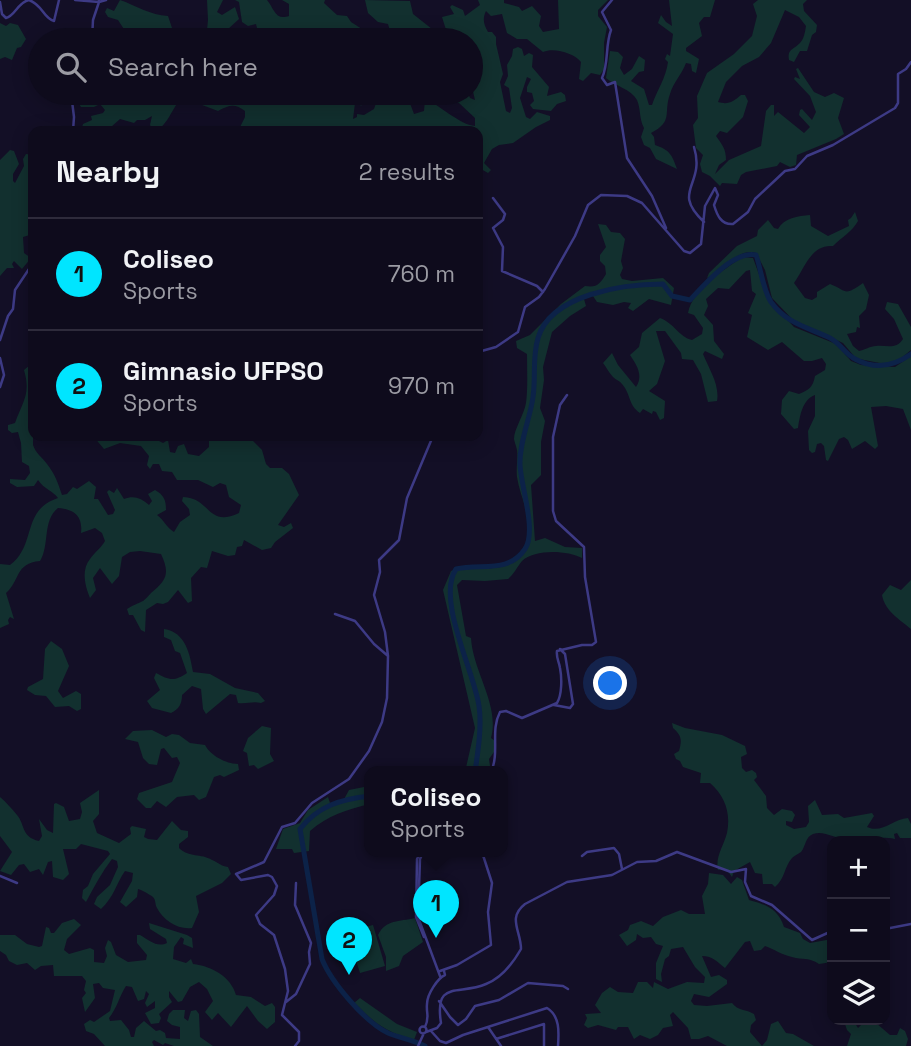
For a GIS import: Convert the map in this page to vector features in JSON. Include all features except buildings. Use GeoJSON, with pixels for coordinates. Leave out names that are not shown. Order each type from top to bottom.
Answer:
{"type":"FeatureCollection","features":[{"type":"Feature","properties":{"kind":"street"},"geometry":{"type":"LineString","coordinates":[[0,20],[10,17],[23,2],[29,0],[41,7],[46,16],[54,21],[59,0]]}},
{"type":"Feature","properties":{"kind":"street"},"geometry":{"type":"LineString","coordinates":[[75,0],[106,0]]}},
{"type":"Feature","properties":{"kind":"street"},"geometry":{"type":"LineString","coordinates":[[612,0],[602,12],[611,30],[606,43],[606,63],[602,78],[607,85],[615,82],[617,87],[618,113],[629,162],[652,195],[666,228],[684,251],[690,253],[701,244],[705,206],[715,188],[718,195],[714,205],[719,219],[733,225],[748,212],[755,198],[785,171],[795,169],[807,156],[833,145],[895,108],[898,103],[898,74],[911,62]]}},
{"type":"Feature","properties":{"kind":"street"},"geometry":{"type":"LineString","coordinates":[[93,28],[99,1]]}},
{"type":"Feature","properties":{"kind":"street"},"geometry":{"type":"LineString","coordinates":[[0,2],[3,16],[6,18]]}},
{"type":"Feature","properties":{"kind":"street"},"geometry":{"type":"LineString","coordinates":[[72,105],[73,126]]}},
{"type":"Feature","properties":{"kind":"street"},"geometry":{"type":"LineString","coordinates":[[694,147],[698,167],[687,197],[691,208],[704,222]]}},
{"type":"Feature","properties":{"kind":"street"},"geometry":{"type":"LineString","coordinates":[[483,351],[496,347],[518,332],[525,307],[543,292],[575,236],[588,205],[597,197],[609,194],[637,200],[666,228]]}},
{"type":"Feature","properties":{"kind":"street"},"geometry":{"type":"LineString","coordinates":[[494,198],[505,214],[503,220],[493,228],[503,247],[502,271],[537,286],[543,292]]}},
{"type":"Feature","properties":{"kind":"street"},"geometry":{"type":"LineString","coordinates":[[0,340],[13,309],[15,290],[28,270]]}},
{"type":"Feature","properties":{"kind":"street"},"geometry":{"type":"LineString","coordinates":[[0,358],[4,375],[0,387]]}},
{"type":"Feature","properties":{"kind":"street"},"geometry":{"type":"LineString","coordinates":[[559,649],[592,645],[596,642],[585,577],[584,547],[556,520],[553,511],[553,437],[560,405],[567,396]]}},
{"type":"Feature","properties":{"kind":"street"},"geometry":{"type":"LineString","coordinates":[[295,1046],[300,1036],[294,1025],[282,1015],[286,1002],[287,976],[275,937],[260,924],[256,915],[274,895],[277,886],[268,875],[244,881],[237,878],[236,874],[264,862],[282,827],[295,823],[312,803],[345,783],[369,751],[382,722],[387,698],[388,656],[385,632],[374,595],[380,572],[379,560],[399,540],[407,498],[431,441]]}},
{"type":"Feature","properties":{"kind":"street"},"geometry":{"type":"LineString","coordinates":[[335,614],[355,621],[388,656]]}},
{"type":"Feature","properties":{"kind":"street"},"geometry":{"type":"LineString","coordinates":[[493,766],[496,758],[496,726],[500,712],[506,711],[522,718],[554,705],[560,699],[561,668],[556,655],[559,649]]}},
{"type":"Feature","properties":{"kind":"street"},"geometry":{"type":"LineString","coordinates":[[554,705],[570,708],[573,704],[565,654],[559,649]]}},
{"type":"Feature","properties":{"kind":"street"},"geometry":{"type":"LineString","coordinates":[[582,856],[587,852],[614,848],[619,854],[622,869]]}},
{"type":"Feature","properties":{"kind":"street"},"geometry":{"type":"LineString","coordinates":[[425,1033],[437,1028],[441,1023],[439,1001],[450,992],[485,985],[503,974],[521,949],[515,922],[519,908],[567,882],[612,874],[637,862],[656,861],[677,852],[731,872],[746,869],[745,882],[751,896],[772,905],[809,939],[816,940],[827,934]]}},
{"type":"Feature","properties":{"kind":"street"},"geometry":{"type":"LineString","coordinates":[[418,857],[416,908],[418,926],[444,976],[440,976],[427,1000],[429,1018],[418,1046]]}},
{"type":"Feature","properties":{"kind":"street"},"geometry":{"type":"LineString","coordinates":[[442,971],[491,945],[488,912],[492,883],[484,857]]}},
{"type":"Feature","properties":{"kind":"street"},"geometry":{"type":"LineString","coordinates":[[0,876],[17,883]]}},
{"type":"Feature","properties":{"kind":"street"},"geometry":{"type":"LineString","coordinates":[[286,1002],[296,994],[310,964],[311,943],[295,905],[296,883]]}},
{"type":"Feature","properties":{"kind":"street"},"geometry":{"type":"LineString","coordinates":[[890,928],[911,924]]}},
{"type":"Feature","properties":{"kind":"street"},"geometry":{"type":"LineString","coordinates":[[439,1001],[458,1025],[475,1006],[499,1000],[528,983],[563,986],[568,989]]}},
{"type":"Feature","properties":{"kind":"street"},"geometry":{"type":"LineString","coordinates":[[431,1031],[440,1041],[446,1043],[547,1008],[552,1010],[558,1023],[558,1046]]}},
{"type":"Feature","properties":{"kind":"street"},"geometry":{"type":"LineString","coordinates":[[496,1039],[544,1024],[544,1046]]}},
{"type":"Feature","properties":{"kind":"street"},"geometry":{"type":"LineString","coordinates":[[488,1027],[501,1046]]}},
{"type":"Feature","properties":{"kind":"green space"},"geometry":{"type":"Polygon","coordinates":[[[120,0],[149,12],[168,16],[172,28],[123,28],[118,20],[108,17],[105,12],[107,8],[114,11],[120,0]]]}},
{"type":"Feature","properties":{"kind":"green space"},"geometry":{"type":"Polygon","coordinates":[[[207,0],[223,0],[217,12],[222,15],[235,7],[239,19],[229,28],[207,28],[207,0]]]}},
{"type":"Feature","properties":{"kind":"green space"},"geometry":{"type":"Polygon","coordinates":[[[235,0],[267,0],[275,13],[284,17],[289,16],[289,4],[282,0],[325,0],[324,3],[337,15],[347,16],[360,28],[257,28],[256,24],[248,26],[242,22],[239,2],[235,0]]]}},
{"type":"Feature","properties":{"kind":"green space"},"geometry":{"type":"Polygon","coordinates":[[[365,0],[410,1],[413,14],[431,28],[389,28],[388,24],[378,22],[368,13],[365,0]]]}},
{"type":"Feature","properties":{"kind":"green space"},"geometry":{"type":"Polygon","coordinates":[[[478,0],[504,0],[504,3],[519,7],[522,11],[532,6],[541,16],[539,26],[543,32],[559,29],[558,0],[608,0],[598,10],[598,16],[607,27],[604,69],[600,75],[591,73],[583,81],[579,79],[581,62],[578,59],[558,51],[543,52],[527,39],[517,39],[507,33],[502,14],[491,16],[486,11],[485,27],[496,37],[506,111],[510,113],[512,108],[509,88],[504,85],[508,76],[507,65],[513,49],[518,47],[522,49],[524,56],[529,53],[533,55],[532,67],[549,87],[547,96],[561,92],[566,101],[557,104],[551,111],[533,109],[530,105],[534,101],[532,93],[527,92],[531,79],[527,77],[520,98],[526,117],[530,119],[537,112],[550,116],[550,120],[513,143],[492,149],[484,163],[491,170],[488,173],[483,170],[483,126],[475,126],[475,118],[461,105],[483,105],[483,28],[445,28],[442,17],[454,14],[450,7],[452,5],[463,10],[465,16],[480,5],[478,0]]]}},
{"type":"Feature","properties":{"kind":"green space"},"geometry":{"type":"Polygon","coordinates":[[[669,0],[715,0],[710,17],[704,17],[699,23],[702,36],[686,48],[686,51],[699,59],[696,73],[692,71],[691,64],[686,63],[671,90],[663,125],[651,133],[655,145],[670,154],[677,169],[656,159],[650,148],[644,145],[641,137],[644,128],[637,100],[631,93],[606,78],[610,51],[618,52],[623,57],[620,68],[624,75],[632,69],[639,56],[645,60],[644,71],[639,72],[631,81],[644,89],[649,105],[652,105],[667,68],[668,62],[665,59],[667,54],[670,56],[673,34],[658,23],[661,15],[672,26],[669,0]]]}},
{"type":"Feature","properties":{"kind":"green space"},"geometry":{"type":"Polygon","coordinates":[[[758,0],[807,0],[803,4],[804,11],[817,25],[816,32],[812,35],[807,51],[800,51],[794,62],[789,60],[790,52],[801,41],[806,26],[799,17],[785,10],[771,43],[759,57],[742,66],[726,82],[718,102],[730,102],[741,95],[745,95],[748,101],[743,117],[727,133],[720,131],[716,136],[726,160],[719,165],[715,174],[729,160],[761,146],[766,111],[771,105],[774,105],[774,116],[778,112],[804,133],[810,127],[799,115],[800,110],[812,120],[816,112],[810,96],[794,79],[800,79],[796,69],[798,68],[814,92],[825,97],[834,93],[844,98],[838,118],[844,134],[797,155],[796,165],[790,167],[780,162],[777,166],[746,172],[741,175],[737,184],[722,183],[720,186],[702,172],[700,164],[703,155],[696,148],[693,125],[698,118],[697,96],[707,73],[734,54],[752,36],[757,16],[753,4],[758,0]]]}},
{"type":"Feature","properties":{"kind":"green space"},"geometry":{"type":"Polygon","coordinates":[[[0,23],[6,26],[10,23],[18,25],[26,39],[21,47],[17,48],[12,60],[5,57],[0,59],[0,23]]]}},
{"type":"Feature","properties":{"kind":"green space"},"geometry":{"type":"Polygon","coordinates":[[[80,105],[98,105],[94,107],[80,105]]]}},
{"type":"Feature","properties":{"kind":"green space"},"geometry":{"type":"Polygon","coordinates":[[[101,105],[176,105],[162,126],[151,126],[152,116],[134,123],[120,119],[112,126],[82,126],[92,120],[91,116],[105,110],[101,105]]]}},
{"type":"Feature","properties":{"kind":"green space"},"geometry":{"type":"Polygon","coordinates":[[[202,105],[355,105],[353,119],[357,114],[364,115],[374,109],[375,105],[411,105],[414,114],[424,111],[424,105],[435,105],[475,126],[240,126],[245,117],[245,111],[241,108],[232,106],[218,111],[202,105]]]}},
{"type":"Feature","properties":{"kind":"green space"},"geometry":{"type":"Polygon","coordinates":[[[10,150],[14,151],[19,164],[13,174],[15,183],[24,166],[23,159],[28,154],[28,236],[23,237],[24,253],[28,256],[28,262],[22,269],[14,261],[14,268],[7,268],[0,276],[0,160],[10,150]]]}},
{"type":"Feature","properties":{"kind":"green space"},"geometry":{"type":"Polygon","coordinates":[[[855,212],[858,221],[853,228],[833,246],[825,246],[814,253],[794,283],[805,298],[812,300],[817,297],[817,292],[830,284],[849,291],[863,283],[869,295],[866,309],[859,316],[860,328],[857,327],[856,332],[847,334],[859,351],[874,346],[894,346],[903,339],[894,319],[885,309],[887,302],[898,304],[911,327],[911,350],[899,360],[885,364],[859,359],[843,343],[794,321],[772,298],[765,270],[756,253],[750,252],[737,257],[707,278],[737,246],[757,236],[758,230],[768,220],[778,229],[788,220],[810,215],[811,226],[828,236],[849,226],[848,220],[855,212]]]}},
{"type":"Feature","properties":{"kind":"green space"},"geometry":{"type":"Polygon","coordinates":[[[598,224],[606,225],[611,232],[620,233],[625,239],[621,261],[622,279],[632,281],[663,278],[674,288],[671,305],[649,299],[633,311],[628,308],[631,303],[613,305],[597,302],[593,296],[584,299],[586,306],[552,332],[543,367],[540,408],[545,421],[541,442],[541,475],[531,485],[535,541],[545,538],[565,547],[582,548],[582,558],[560,552],[534,554],[522,561],[508,579],[462,580],[457,585],[466,636],[471,638],[492,713],[491,738],[495,741],[494,752],[489,759],[490,766],[466,766],[475,728],[443,590],[451,571],[501,567],[518,558],[525,549],[530,530],[517,477],[514,439],[526,403],[527,354],[517,348],[516,341],[530,335],[561,304],[585,286],[595,286],[602,280],[606,274],[600,255],[606,247],[598,224]]]}},
{"type":"Feature","properties":{"kind":"green space"},"geometry":{"type":"Polygon","coordinates":[[[742,257],[753,258],[768,299],[794,327],[836,344],[851,361],[861,365],[895,367],[911,356],[911,430],[903,409],[871,407],[878,446],[875,449],[865,441],[852,449],[844,437],[839,439],[828,461],[821,443],[817,444],[815,452],[812,453],[809,450],[808,431],[815,416],[815,395],[804,404],[798,428],[794,429],[781,414],[782,400],[789,391],[799,394],[808,389],[815,376],[825,370],[826,364],[822,358],[804,361],[782,342],[768,350],[747,337],[752,315],[748,313],[756,294],[752,291],[750,270],[729,289],[718,288],[706,299],[708,306],[704,315],[713,325],[714,341],[724,354],[722,359],[705,351],[703,354],[715,383],[717,401],[708,402],[701,374],[693,360],[682,359],[681,353],[665,331],[656,331],[665,361],[657,384],[649,391],[665,401],[664,418],[660,420],[653,411],[652,414],[643,409],[640,413],[636,410],[625,388],[603,363],[612,353],[636,387],[639,374],[630,355],[639,347],[642,333],[660,318],[692,340],[702,334],[703,328],[694,315],[688,313],[691,304],[702,288],[742,257]]]}},
{"type":"Feature","properties":{"kind":"green space"},"geometry":{"type":"Polygon","coordinates":[[[28,367],[28,441],[33,441],[37,453],[52,471],[62,495],[89,481],[96,487],[94,499],[98,499],[108,515],[115,510],[107,492],[109,490],[114,493],[117,488],[124,499],[137,498],[149,505],[152,501],[148,494],[155,490],[162,496],[166,506],[166,510],[157,515],[174,532],[180,522],[190,515],[189,509],[182,501],[183,497],[199,502],[215,515],[229,517],[239,513],[241,505],[229,497],[226,485],[220,483],[213,487],[198,480],[177,480],[172,472],[162,471],[159,464],[153,464],[150,469],[147,465],[149,456],[141,446],[120,443],[104,449],[97,441],[168,441],[170,452],[175,453],[178,446],[184,444],[188,454],[199,456],[209,447],[209,441],[253,441],[262,450],[270,468],[282,468],[289,474],[299,495],[278,525],[284,527],[291,523],[293,528],[271,548],[262,550],[244,540],[242,546],[237,547],[235,555],[228,556],[212,551],[207,568],[201,567],[191,578],[192,601],[188,603],[178,590],[168,602],[157,603],[146,610],[145,632],[141,630],[133,615],[129,615],[127,609],[144,600],[164,580],[166,571],[161,554],[130,552],[122,557],[119,576],[112,584],[100,568],[93,578],[96,590],[90,598],[85,583],[87,563],[105,541],[102,533],[95,528],[81,533],[81,522],[76,514],[58,508],[50,520],[40,561],[26,565],[6,593],[14,619],[10,617],[9,624],[0,628],[0,564],[10,565],[18,557],[39,511],[58,498],[38,480],[34,486],[17,487],[10,483],[10,479],[25,480],[30,473],[29,466],[22,462],[18,432],[12,433],[8,430],[8,425],[15,423],[26,392],[24,370],[28,367]]]}},
{"type":"Feature","properties":{"kind":"green space"},"geometry":{"type":"Polygon","coordinates":[[[911,580],[911,629],[889,610],[882,595],[890,585],[901,590],[911,580]]]}},
{"type":"Feature","properties":{"kind":"green space"},"geometry":{"type":"Polygon","coordinates":[[[164,629],[182,639],[193,672],[210,674],[235,688],[258,693],[265,701],[238,703],[236,695],[230,694],[206,714],[201,689],[192,686],[182,695],[178,708],[171,713],[152,708],[147,701],[160,690],[154,678],[156,673],[172,679],[187,673],[180,653],[175,651],[171,640],[164,637],[164,629]]]}},
{"type":"Feature","properties":{"kind":"green space"},"geometry":{"type":"Polygon","coordinates":[[[51,641],[62,649],[69,666],[58,691],[63,698],[76,691],[81,694],[81,709],[77,711],[69,706],[55,707],[46,696],[35,695],[27,690],[43,679],[45,649],[51,641]]]}},
{"type":"Feature","properties":{"kind":"green space"},"geometry":{"type":"Polygon","coordinates":[[[672,723],[722,735],[745,746],[747,754],[741,757],[742,768],[746,772],[752,770],[756,773],[754,780],[766,796],[767,808],[774,815],[782,809],[792,811],[795,815],[792,822],[786,821],[786,825],[794,829],[806,827],[809,822],[808,806],[815,800],[822,815],[838,814],[844,818],[872,813],[874,816],[867,827],[872,829],[908,818],[911,838],[900,838],[897,833],[894,834],[895,839],[890,839],[890,836],[832,836],[817,833],[808,837],[801,852],[792,858],[775,887],[772,884],[763,884],[762,874],[755,873],[750,862],[734,871],[732,877],[726,869],[718,870],[717,865],[728,826],[726,805],[720,793],[710,783],[700,783],[701,773],[683,767],[676,759],[674,754],[679,751],[681,741],[672,723]]]}},
{"type":"Feature","properties":{"kind":"green space"},"geometry":{"type":"Polygon","coordinates":[[[262,726],[271,728],[270,754],[274,761],[258,769],[254,765],[249,766],[247,753],[243,751],[248,738],[262,726]]]}},
{"type":"Feature","properties":{"kind":"green space"},"geometry":{"type":"Polygon","coordinates":[[[152,730],[166,737],[179,735],[190,743],[205,745],[219,758],[238,764],[239,770],[224,777],[214,777],[206,797],[199,800],[194,795],[177,797],[166,807],[157,801],[151,808],[146,808],[137,799],[139,793],[172,782],[180,763],[177,757],[172,758],[164,748],[161,749],[157,765],[149,764],[143,758],[138,742],[125,739],[133,731],[152,730]]]}},
{"type":"Feature","properties":{"kind":"green space"},"geometry":{"type":"Polygon","coordinates":[[[364,787],[364,805],[345,811],[317,825],[310,831],[309,851],[294,853],[292,849],[276,849],[283,829],[300,823],[308,810],[328,797],[331,806],[342,803],[349,790],[364,787]]]}},
{"type":"Feature","properties":{"kind":"green space"},"geometry":{"type":"Polygon","coordinates":[[[99,790],[99,814],[93,821],[97,833],[119,843],[131,834],[132,826],[146,829],[144,837],[157,840],[172,821],[181,830],[188,831],[188,837],[179,844],[179,848],[228,867],[231,874],[222,883],[196,896],[199,912],[192,928],[176,926],[167,920],[156,907],[153,897],[138,889],[137,897],[126,907],[120,902],[132,881],[133,873],[125,871],[101,909],[94,904],[97,897],[110,885],[118,867],[117,861],[112,859],[86,902],[82,898],[83,890],[110,854],[108,851],[81,844],[76,849],[63,849],[69,874],[63,880],[53,877],[52,861],[48,862],[43,875],[39,869],[30,872],[24,864],[19,865],[11,875],[0,871],[12,852],[0,836],[0,797],[20,819],[29,837],[39,841],[42,836],[39,819],[47,830],[53,833],[54,804],[64,807],[69,821],[80,819],[80,803],[99,790]]]}},
{"type":"Feature","properties":{"kind":"green space"},"geometry":{"type":"Polygon","coordinates":[[[709,873],[723,875],[731,884],[737,877],[742,880],[749,900],[771,909],[779,916],[784,927],[800,933],[803,939],[810,943],[827,940],[827,963],[819,964],[809,959],[788,956],[765,946],[754,951],[750,941],[745,942],[725,968],[712,958],[702,956],[711,977],[719,975],[727,980],[727,984],[709,997],[694,994],[691,1001],[694,1005],[707,1006],[732,1003],[754,1014],[756,1020],[751,1025],[750,1032],[762,1046],[727,1046],[708,1036],[691,1039],[688,1028],[673,1012],[670,1015],[673,1026],[663,1028],[658,1035],[650,1039],[640,1035],[634,1039],[628,1027],[618,1027],[616,1030],[598,1025],[588,1028],[584,1025],[587,1018],[585,1014],[601,1013],[595,1005],[602,993],[610,987],[618,992],[633,993],[638,982],[647,982],[653,988],[654,982],[668,989],[687,982],[704,983],[705,977],[695,967],[683,947],[671,949],[665,959],[662,982],[656,979],[656,963],[663,946],[656,944],[651,937],[643,938],[637,934],[636,940],[627,946],[619,935],[628,930],[630,925],[641,921],[653,926],[663,917],[681,910],[689,914],[705,914],[702,896],[708,884],[709,873]]]}},
{"type":"Feature","properties":{"kind":"green space"},"geometry":{"type":"Polygon","coordinates":[[[415,918],[423,942],[403,956],[399,966],[386,971],[386,957],[378,935],[389,924],[415,918]]]}},
{"type":"Feature","properties":{"kind":"green space"},"geometry":{"type":"Polygon","coordinates":[[[74,919],[81,925],[67,939],[64,950],[69,954],[90,948],[94,950],[94,962],[104,963],[108,940],[116,955],[128,962],[146,960],[147,955],[137,943],[137,935],[156,944],[167,943],[166,939],[150,929],[149,923],[187,935],[192,938],[193,948],[183,944],[184,939],[181,937],[174,947],[173,959],[186,963],[191,959],[193,964],[214,970],[230,983],[236,995],[251,997],[265,1006],[272,1003],[275,1007],[275,1022],[267,1029],[247,1006],[231,1027],[218,1013],[212,1020],[205,1012],[213,1001],[207,989],[199,982],[190,987],[182,1001],[178,1002],[169,991],[172,1002],[159,1014],[159,1023],[151,1024],[145,1013],[155,1008],[155,1001],[147,1007],[145,1003],[149,994],[146,991],[144,999],[138,1001],[132,987],[126,986],[109,1018],[110,1021],[121,1020],[131,1037],[134,1037],[136,1028],[144,1021],[156,1031],[165,1033],[166,1038],[180,1039],[180,1027],[167,1021],[169,1014],[173,1010],[185,1010],[184,1018],[188,1021],[191,1011],[196,1010],[199,1014],[200,1037],[213,1046],[163,1045],[154,1040],[154,1046],[105,1046],[94,1034],[86,1031],[84,1024],[90,1020],[94,1022],[110,1011],[115,990],[103,988],[99,983],[93,984],[95,998],[85,1012],[82,998],[86,993],[86,981],[82,976],[54,976],[53,965],[41,966],[35,970],[27,963],[17,965],[0,951],[0,935],[15,935],[27,944],[39,947],[42,946],[46,927],[54,933],[62,923],[74,919]]]}},
{"type":"Feature","properties":{"kind":"green space"},"geometry":{"type":"Polygon","coordinates":[[[373,925],[385,966],[360,973],[347,932],[373,925]]]}},
{"type":"Feature","properties":{"kind":"green space"},"geometry":{"type":"Polygon","coordinates":[[[360,998],[397,1024],[417,1032],[414,1040],[375,1022],[354,1003],[360,998]]]}},
{"type":"Feature","properties":{"kind":"green space"},"geometry":{"type":"Polygon","coordinates":[[[778,1021],[786,1033],[814,1046],[762,1046],[767,1040],[771,1024],[778,1021]]]}},
{"type":"Feature","properties":{"kind":"green space"},"geometry":{"type":"Polygon","coordinates":[[[845,1025],[856,1025],[858,1028],[861,1025],[878,1025],[890,1035],[897,1035],[900,1028],[905,1031],[908,1039],[906,1046],[847,1046],[851,1034],[845,1025]]]}},
{"type":"Feature","properties":{"kind":"waterway"},"geometry":{"type":"LineString","coordinates":[[476,766],[480,730],[479,706],[453,616],[451,582],[456,569],[502,565],[511,562],[525,549],[529,520],[520,465],[521,448],[533,397],[538,338],[546,323],[558,311],[591,294],[629,286],[663,284],[672,296],[690,300],[729,263],[747,255],[756,255],[768,297],[777,309],[791,320],[830,338],[851,357],[870,365],[891,364],[911,354]]}},
{"type":"Feature","properties":{"kind":"waterway"},"geometry":{"type":"LineString","coordinates":[[364,797],[349,799],[322,809],[300,829],[322,959],[341,990],[369,1020],[388,1033],[425,1046]]}},
{"type":"Feature","properties":{"kind":"place","name":"Coliseo"},"geometry":{"type":"Point","coordinates":[436,938]}},
{"type":"Feature","properties":{"kind":"place","name":"Gimnasio UFPSO"},"geometry":{"type":"Point","coordinates":[349,975]}}]}
